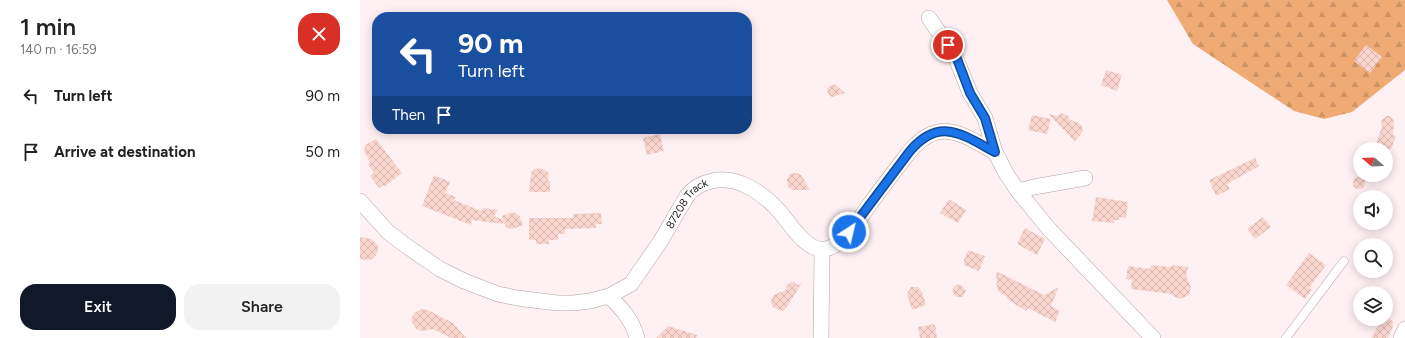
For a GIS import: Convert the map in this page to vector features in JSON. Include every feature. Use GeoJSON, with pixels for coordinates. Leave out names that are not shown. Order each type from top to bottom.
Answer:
{"type":"FeatureCollection","features":[{"type":"Feature","properties":{"kind":"street"},"geometry":{"type":"LineString","coordinates":[[929,18],[956,56],[970,93],[985,118],[995,152],[1007,175],[1018,191],[1049,229],[1105,286],[1152,338]]}},
{"type":"Feature","properties":{"kind":"street"},"geometry":{"type":"LineString","coordinates":[[821,338],[822,250],[836,246],[849,232],[918,141],[926,135],[936,132],[955,132],[995,152]]}},
{"type":"Feature","properties":{"kind":"street"},"geometry":{"type":"LineString","coordinates":[[1018,191],[1085,178]]}},
{"type":"Feature","properties":{"kind":"street","name":"87208 Track"},"geometry":{"type":"LineString","coordinates":[[360,201],[388,232],[440,269],[464,282],[482,289],[517,298],[557,303],[590,301],[608,296],[631,284],[660,242],[680,204],[692,189],[700,184],[722,179],[742,184],[768,200],[804,242],[814,248],[822,250]]}},
{"type":"Feature","properties":{"kind":"street"},"geometry":{"type":"LineString","coordinates":[[608,296],[626,313],[634,327],[637,338]]}},
{"type":"Feature","properties":{"kind":"street"},"geometry":{"type":"LineString","coordinates":[[1401,338],[1405,329]]}},
{"type":"Feature","properties":{"kind":"lane"},"geometry":{"type":"LineString","coordinates":[[1286,338],[1344,262]]}},
{"type":"Feature","properties":{"kind":"green space"},"geometry":{"type":"Polygon","coordinates":[[[1167,0],[1405,0],[1405,70],[1352,112],[1324,119],[1294,111],[1193,44],[1167,0]]]}},
{"type":"Feature","properties":{"kind":"building"},"geometry":{"type":"Polygon","coordinates":[[[1366,45],[1382,57],[1370,73],[1354,61],[1366,45]]]}},
{"type":"Feature","properties":{"kind":"building"},"geometry":{"type":"Polygon","coordinates":[[[1106,70],[1122,75],[1117,91],[1101,85],[1106,70]]]}},
{"type":"Feature","properties":{"kind":"building"},"geometry":{"type":"Polygon","coordinates":[[[833,84],[845,93],[833,97],[830,96],[827,88],[833,84]]]}},
{"type":"Feature","properties":{"kind":"building"},"geometry":{"type":"Polygon","coordinates":[[[1062,113],[1068,116],[1070,120],[1079,123],[1082,126],[1083,130],[1075,142],[1049,114],[1057,116],[1062,113]]]}},
{"type":"Feature","properties":{"kind":"building"},"geometry":{"type":"Polygon","coordinates":[[[1032,115],[1051,119],[1047,134],[1028,130],[1032,115]]]}},
{"type":"Feature","properties":{"kind":"building"},"geometry":{"type":"Polygon","coordinates":[[[1386,116],[1390,116],[1394,121],[1393,135],[1396,136],[1393,144],[1393,142],[1377,142],[1382,127],[1381,121],[1386,116]]]}},
{"type":"Feature","properties":{"kind":"building"},"geometry":{"type":"Polygon","coordinates":[[[660,134],[664,151],[647,155],[643,138],[660,134]]]}},
{"type":"Feature","properties":{"kind":"building"},"geometry":{"type":"Polygon","coordinates":[[[376,139],[402,173],[385,186],[384,185],[379,188],[370,176],[374,173],[368,164],[370,162],[364,151],[367,144],[376,139]]]}},
{"type":"Feature","properties":{"kind":"building"},"geometry":{"type":"Polygon","coordinates":[[[1255,158],[1259,166],[1227,184],[1230,189],[1216,196],[1209,180],[1255,158]]]}},
{"type":"Feature","properties":{"kind":"building"},"geometry":{"type":"Polygon","coordinates":[[[541,168],[549,173],[548,181],[550,181],[550,192],[529,192],[531,173],[535,169],[541,168]]]}},
{"type":"Feature","properties":{"kind":"building"},"geometry":{"type":"Polygon","coordinates":[[[793,173],[801,175],[810,190],[793,190],[789,188],[787,179],[789,175],[793,173]]]}},
{"type":"Feature","properties":{"kind":"building"},"geometry":{"type":"Polygon","coordinates":[[[434,175],[450,182],[445,193],[456,197],[454,200],[481,211],[483,208],[498,210],[494,216],[503,220],[502,216],[513,212],[519,215],[523,225],[512,229],[506,227],[504,222],[503,224],[472,220],[471,225],[422,206],[434,175]]]}},
{"type":"Feature","properties":{"kind":"building"},"geometry":{"type":"Polygon","coordinates":[[[1353,182],[1365,182],[1362,189],[1357,189],[1353,186],[1353,182]]]}},
{"type":"Feature","properties":{"kind":"building"},"geometry":{"type":"Polygon","coordinates":[[[1096,197],[1128,202],[1126,218],[1119,217],[1119,220],[1114,220],[1114,223],[1092,221],[1096,197]]]}},
{"type":"Feature","properties":{"kind":"building"},"geometry":{"type":"Polygon","coordinates":[[[949,199],[966,210],[958,223],[940,213],[949,199]]]}},
{"type":"Feature","properties":{"kind":"building"},"geometry":{"type":"Polygon","coordinates":[[[601,213],[602,224],[596,224],[596,228],[565,229],[565,234],[558,234],[558,240],[549,240],[549,244],[536,244],[536,240],[529,240],[529,218],[573,218],[573,214],[601,213]]]}},
{"type":"Feature","properties":{"kind":"building"},"geometry":{"type":"Polygon","coordinates":[[[1263,217],[1271,227],[1255,239],[1247,229],[1263,217]]]}},
{"type":"Feature","properties":{"kind":"building"},"geometry":{"type":"Polygon","coordinates":[[[1025,228],[1045,239],[1037,255],[1017,244],[1025,228]]]}},
{"type":"Feature","properties":{"kind":"building"},"geometry":{"type":"Polygon","coordinates":[[[360,237],[371,239],[378,246],[378,251],[373,259],[360,259],[360,237]]]}},
{"type":"Feature","properties":{"kind":"building"},"geometry":{"type":"Polygon","coordinates":[[[968,250],[985,256],[979,271],[964,265],[964,260],[968,250]]]}},
{"type":"Feature","properties":{"kind":"building"},"geometry":{"type":"Polygon","coordinates":[[[1309,253],[1326,265],[1309,288],[1312,290],[1305,299],[1286,285],[1309,253]]]}},
{"type":"Feature","properties":{"kind":"building"},"geometry":{"type":"Polygon","coordinates":[[[1151,265],[1188,267],[1186,276],[1191,287],[1189,295],[1180,299],[1172,294],[1131,289],[1132,280],[1126,279],[1128,266],[1150,269],[1151,265]]]}},
{"type":"Feature","properties":{"kind":"building"},"geometry":{"type":"Polygon","coordinates":[[[996,271],[1044,295],[1059,287],[1051,306],[1060,311],[1055,322],[1028,308],[1026,311],[1007,299],[1008,297],[999,292],[997,288],[996,271]]]}},
{"type":"Feature","properties":{"kind":"building"},"geometry":{"type":"Polygon","coordinates":[[[791,282],[794,282],[797,285],[802,283],[784,311],[776,309],[771,303],[772,298],[774,295],[786,290],[786,286],[791,282]]]}},
{"type":"Feature","properties":{"kind":"building"},"geometry":{"type":"Polygon","coordinates":[[[960,284],[966,290],[963,297],[956,297],[952,291],[954,286],[960,284]]]}},
{"type":"Feature","properties":{"kind":"building"},"geometry":{"type":"Polygon","coordinates":[[[911,287],[918,287],[922,292],[926,305],[912,310],[907,294],[911,287]]]}},
{"type":"Feature","properties":{"kind":"building"},"geometry":{"type":"Polygon","coordinates":[[[419,310],[428,310],[453,323],[466,338],[451,338],[433,329],[423,331],[418,330],[412,322],[412,317],[419,310]]]}},
{"type":"Feature","properties":{"kind":"building"},"geometry":{"type":"Polygon","coordinates":[[[935,324],[937,338],[920,338],[918,327],[935,324]]]}},
{"type":"Feature","properties":{"kind":"building"},"geometry":{"type":"Polygon","coordinates":[[[668,326],[697,335],[696,338],[656,338],[668,326]]]}},
{"type":"Feature","properties":{"kind":"building"},"geometry":{"type":"Polygon","coordinates":[[[1378,326],[1393,326],[1388,338],[1371,338],[1378,326]]]}},
{"type":"Feature","properties":{"kind":"route"},"geometry":{"type":"LineString","coordinates":[[849,232],[910,151],[918,141],[926,135],[945,131],[955,132],[966,136],[995,152],[985,118],[970,93],[956,56],[948,45]]}}]}
